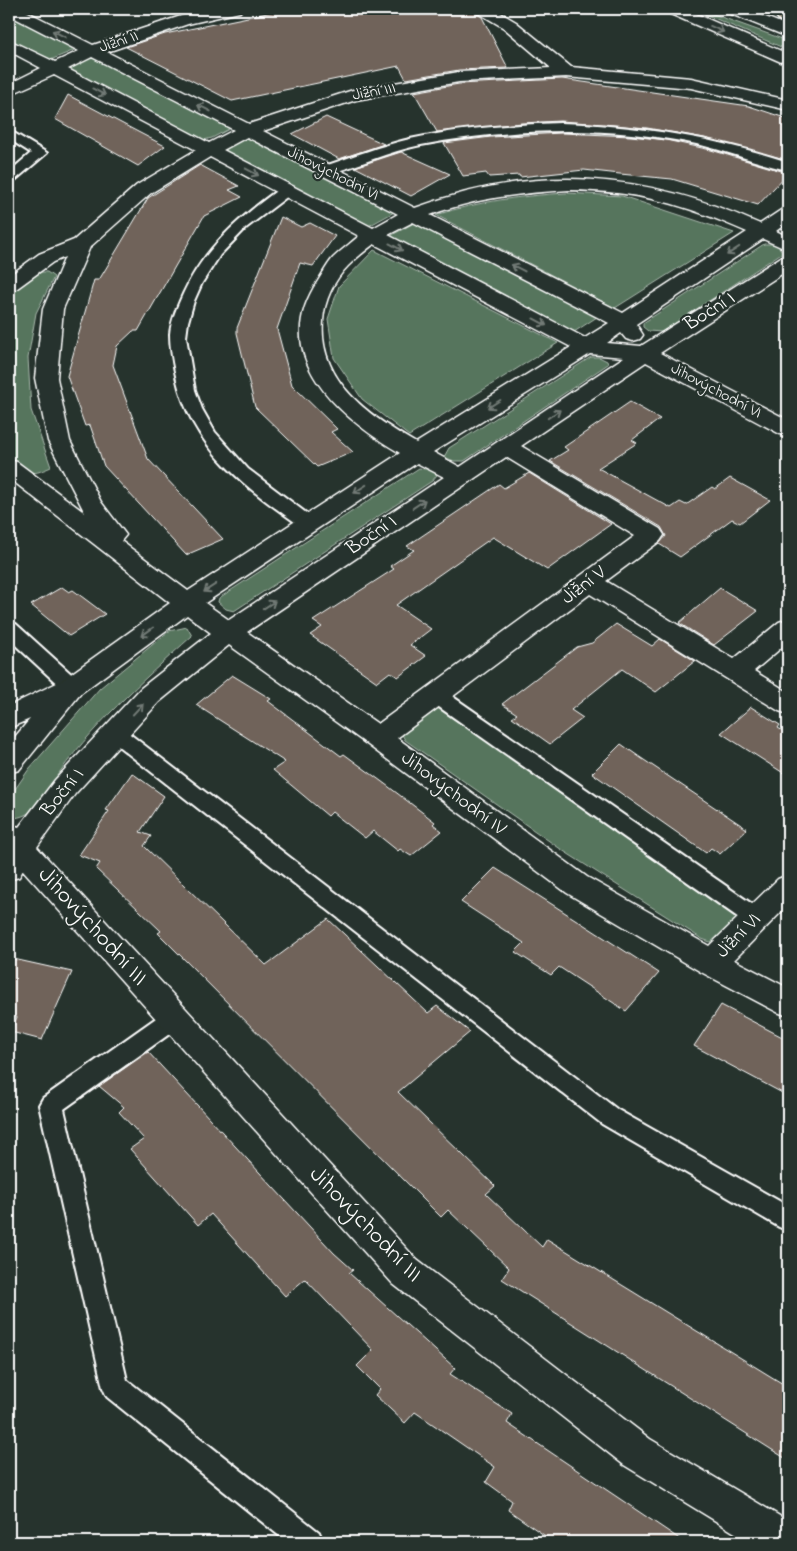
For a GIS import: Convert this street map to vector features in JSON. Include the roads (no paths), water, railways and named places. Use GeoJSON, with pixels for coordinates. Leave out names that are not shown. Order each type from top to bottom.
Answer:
{"type":"FeatureCollection","features":[{"type":"Feature","properties":{"kind":"highway"},"geometry":{"type":"LineString","coordinates":[[778,9],[788,20]]}},
{"type":"Feature","properties":{"kind":"street","name":"Jihovýchodní VI"},"geometry":{"type":"LineString","coordinates":[[10,9],[624,322],[645,353]]}},
{"type":"Feature","properties":{"kind":"street","name":"Jižní II"},"geometry":{"type":"LineString","coordinates":[[9,90],[92,51],[184,20],[234,9]]}},
{"type":"Feature","properties":{"kind":"street"},"geometry":{"type":"LineString","coordinates":[[484,9],[510,25],[566,72]]}},
{"type":"Feature","properties":{"kind":"street"},"geometry":{"type":"LineString","coordinates":[[672,9],[788,60]]}},
{"type":"Feature","properties":{"kind":"street"},"geometry":{"type":"LineString","coordinates":[[732,9],[788,32]]}},
{"type":"Feature","properties":{"kind":"street","name":"Jihovýchodní VI"},"geometry":{"type":"LineString","coordinates":[[9,45],[586,347],[645,353],[788,429]]}},
{"type":"Feature","properties":{"kind":"street","name":"Jižní III"},"geometry":{"type":"LineString","coordinates":[[9,285],[46,258],[81,244],[144,189],[209,150],[247,130],[353,95],[459,78],[566,72],[691,83],[788,105]]}},
{"type":"Feature","properties":{"kind":"street"},"geometry":{"type":"LineString","coordinates":[[460,476],[416,452],[372,423],[347,403],[326,380],[315,356],[312,330],[314,306],[323,285],[338,264],[373,235],[414,215],[458,200],[507,190],[574,184],[606,185],[662,194],[689,201],[762,231],[788,244]]}},
{"type":"Feature","properties":{"kind":"street","name":"Boční I"},"geometry":{"type":"LineString","coordinates":[[9,763],[72,686],[187,603],[416,452],[586,347],[788,214]]}},
{"type":"Feature","properties":{"kind":"street","name":"Jihovýchodní IV"},"geometry":{"type":"LineString","coordinates":[[81,244],[53,309],[46,378],[59,441],[91,505],[133,561]]}},
{"type":"Feature","properties":{"kind":"street","name":"Boční I"},"geometry":{"type":"LineString","coordinates":[[13,850],[66,787],[150,695],[229,632],[645,353],[785,267]]}},
{"type":"Feature","properties":{"kind":"street","name":"Jižní V"},"geometry":{"type":"LineString","coordinates":[[378,738],[652,534],[506,447]]}},
{"type":"Feature","properties":{"kind":"street","name":"Jihovýchodní IV"},"geometry":{"type":"LineString","coordinates":[[9,467],[187,603],[378,738],[577,886],[712,963],[788,1003]]}},
{"type":"Feature","properties":{"kind":"street"},"geometry":{"type":"LineString","coordinates":[[589,582],[788,704]]}},
{"type":"Feature","properties":{"kind":"street"},"geometry":{"type":"LineString","coordinates":[[736,672],[788,628]]}},
{"type":"Feature","properties":{"kind":"street"},"geometry":{"type":"LineString","coordinates":[[9,718],[72,686]]}},
{"type":"Feature","properties":{"kind":"street","name":"Jihovýchodní III"},"geometry":{"type":"LineString","coordinates":[[13,850],[174,1018],[406,1272],[637,1452],[786,1542]]}},
{"type":"Feature","properties":{"kind":"street","name":"Jižní VI"},"geometry":{"type":"LineString","coordinates":[[712,963],[788,887]]}},
{"type":"Feature","properties":{"kind":"lane"},"geometry":{"type":"LineString","coordinates":[[327,170],[388,149],[421,141],[492,131],[546,127],[591,128],[678,137],[732,148],[788,166]]}},
{"type":"Feature","properties":{"kind":"lane"},"geometry":{"type":"LineString","coordinates":[[9,134],[40,153],[9,178]]}},
{"type":"Feature","properties":{"kind":"lane"},"geometry":{"type":"LineString","coordinates":[[287,190],[226,238],[208,261],[194,282],[178,334],[183,377],[193,406],[209,435],[239,469],[262,490],[308,523]]}},
{"type":"Feature","properties":{"kind":"lane"},"geometry":{"type":"LineString","coordinates":[[9,629],[72,686]]}},
{"type":"Feature","properties":{"kind":"lane"},"geometry":{"type":"LineString","coordinates":[[436,695],[757,918]]}},
{"type":"Feature","properties":{"kind":"lane"},"geometry":{"type":"LineString","coordinates":[[115,733],[610,1117],[788,1219]]}},
{"type":"Feature","properties":{"kind":"lane"},"geometry":{"type":"LineString","coordinates":[[174,1018],[51,1105],[116,1388],[309,1542]]}}]}
